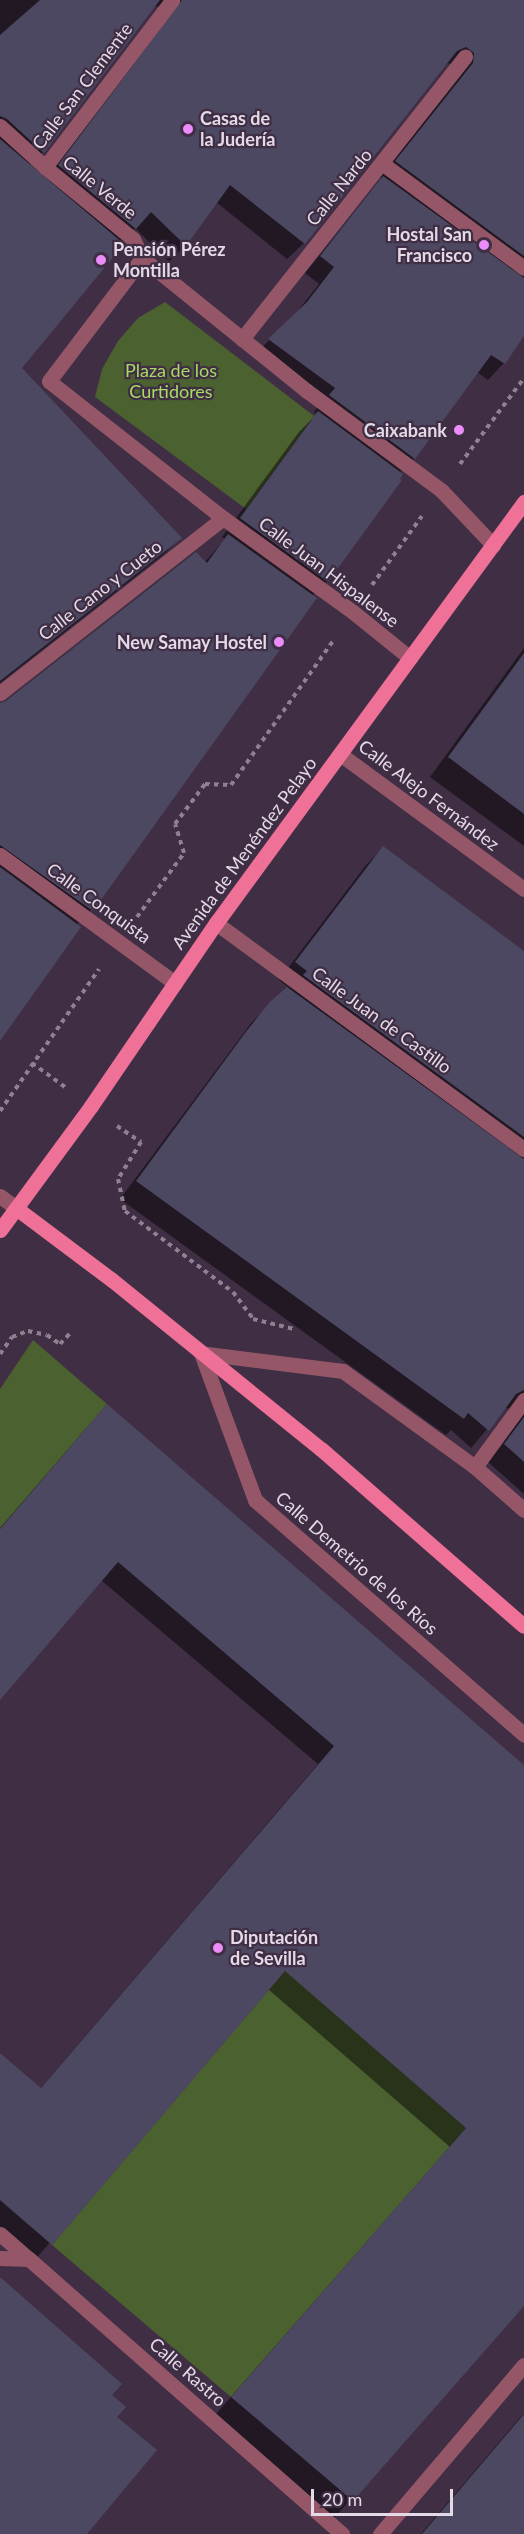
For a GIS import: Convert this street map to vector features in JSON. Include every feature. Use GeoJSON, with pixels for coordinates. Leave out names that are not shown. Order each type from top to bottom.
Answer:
{"type":"FeatureCollection","features":[{"type":"Feature","properties":{"kind":"main road","name":"Avenida de Menéndez Pelayo"},"geometry":{"type":"LineString","coordinates":[[0,1230],[216,923],[524,502]]}},
{"type":"Feature","properties":{"kind":"main road"},"geometry":{"type":"LineString","coordinates":[[16,1208],[112,1280],[321,1449],[524,1626]]}},
{"type":"Feature","properties":{"kind":"street","name":"Calle San Clemente"},"geometry":{"type":"LineString","coordinates":[[45,167],[172,0]]}},
{"type":"Feature","properties":{"kind":"street","name":"Calle Nardo"},"geometry":{"type":"LineString","coordinates":[[242,339],[383,164],[465,57]]}},
{"type":"Feature","properties":{"kind":"street","name":"Calle Verde"},"geometry":{"type":"LineString","coordinates":[[0,126],[45,167],[133,239],[142,258]]}},
{"type":"Feature","properties":{"kind":"street"},"geometry":{"type":"LineString","coordinates":[[383,164],[524,268]]}},
{"type":"Feature","properties":{"kind":"street"},"geometry":{"type":"LineString","coordinates":[[223,518],[49,381],[142,258],[307,391],[441,490],[493,545]]}},
{"type":"Feature","properties":{"kind":"street","name":"Calle Juan Hispalense"},"geometry":{"type":"LineString","coordinates":[[223,518],[353,612],[410,658]]}},
{"type":"Feature","properties":{"kind":"street","name":"Calle Cano y Cueto"},"geometry":{"type":"LineString","coordinates":[[0,693],[223,518]]}},
{"type":"Feature","properties":{"kind":"street","name":"Calle Alejo Fernández"},"geometry":{"type":"LineString","coordinates":[[340,754],[524,889]]}},
{"type":"Feature","properties":{"kind":"street","name":"Calle Conquista"},"geometry":{"type":"LineString","coordinates":[[0,855],[175,983]]}},
{"type":"Feature","properties":{"kind":"street","name":"Calle Juan de Castillo"},"geometry":{"type":"LineString","coordinates":[[216,923],[524,1149]]}},
{"type":"Feature","properties":{"kind":"street"},"geometry":{"type":"LineString","coordinates":[[0,1196],[16,1208]]}},
{"type":"Feature","properties":{"kind":"street"},"geometry":{"type":"LineString","coordinates":[[201,1353],[343,1371],[475,1467],[524,1510]]}},
{"type":"Feature","properties":{"kind":"street","name":"Calle Demetrio de los Ríos"},"geometry":{"type":"LineString","coordinates":[[201,1353],[255,1500],[524,1735]]}},
{"type":"Feature","properties":{"kind":"street"},"geometry":{"type":"LineString","coordinates":[[475,1467],[524,1400]]}},
{"type":"Feature","properties":{"kind":"street","name":"Calle Rastro"},"geometry":{"type":"LineString","coordinates":[[0,2234],[342,2534]]}},
{"type":"Feature","properties":{"kind":"street"},"geometry":{"type":"LineString","coordinates":[[0,2258],[29,2259]]}},
{"type":"Feature","properties":{"kind":"street"},"geometry":{"type":"LineString","coordinates":[[380,2534],[524,2365]]}},
{"type":"Feature","properties":{"kind":"path"},"geometry":{"type":"LineString","coordinates":[[454,473],[524,378]]}},
{"type":"Feature","properties":{"kind":"path"},"geometry":{"type":"LineString","coordinates":[[367,591],[426,511]]}},
{"type":"Feature","properties":{"kind":"path"},"geometry":{"type":"LineString","coordinates":[[131,925],[184,853],[176,824],[205,784],[231,784],[337,636]]}},
{"type":"Feature","properties":{"kind":"path"},"geometry":{"type":"LineString","coordinates":[[0,1111],[100,968]]}},
{"type":"Feature","properties":{"kind":"path"},"geometry":{"type":"LineString","coordinates":[[132,1136],[141,1142],[117,1179],[125,1211],[233,1292],[253,1319],[300,1330]]}},
{"type":"Feature","properties":{"kind":"path"},"geometry":{"type":"LineString","coordinates":[[0,1354],[12,1337],[28,1331],[47,1335],[60,1344],[71,1332]]}},
{"type":"Feature","properties":{"kind":"green space","name":"Plaza de los Curtidores"},"geometry":{"type":"Polygon","coordinates":[[[165,302],[314,416],[246,509],[95,397],[102,369],[118,341],[138,318],[165,302]]]}},
{"type":"Feature","properties":{"kind":"green space"},"geometry":{"type":"Polygon","coordinates":[[[33,1340],[107,1404],[0,1529],[0,1389],[33,1340]]]}},
{"type":"Feature","properties":{"kind":"green space"},"geometry":{"type":"Polygon","coordinates":[[[487,1733],[333,2012],[466,2128],[231,2397],[52,2245],[487,1733]]]}},
{"type":"Feature","properties":{"kind":"building"},"geometry":{"type":"Polygon","coordinates":[[[40,0],[160,0],[44,153],[7,119],[0,116],[0,35],[40,0]]]}},
{"type":"Feature","properties":{"kind":"building"},"geometry":{"type":"Polygon","coordinates":[[[182,0],[524,0],[524,256],[395,161],[473,63],[474,53],[466,47],[457,51],[305,244],[230,185],[186,246],[151,212],[136,229],[58,165],[182,0]]]}},
{"type":"Feature","properties":{"kind":"building"},"geometry":{"type":"Polygon","coordinates":[[[0,139],[124,244],[22,368],[182,538],[0,681],[0,139]]]}},
{"type":"Feature","properties":{"kind":"building"},"geometry":{"type":"Polygon","coordinates":[[[383,176],[524,278],[524,336],[505,364],[491,355],[415,459],[329,395],[335,388],[268,339],[307,302],[334,267],[320,256],[383,176]]]}},
{"type":"Feature","properties":{"kind":"building"},"geometry":{"type":"Polygon","coordinates":[[[318,411],[403,474],[400,479],[402,480],[328,582],[240,518],[318,411]]]}},
{"type":"Feature","properties":{"kind":"building"},"geometry":{"type":"Polygon","coordinates":[[[228,534],[317,598],[93,911],[0,845],[0,703],[6,701],[196,552],[207,563],[228,534]]]}},
{"type":"Feature","properties":{"kind":"building"},"geometry":{"type":"Polygon","coordinates":[[[524,653],[524,814],[448,757],[524,653]]]}},
{"type":"Feature","properties":{"kind":"building"},"geometry":{"type":"Polygon","coordinates":[[[383,846],[524,951],[524,1137],[303,975],[307,971],[295,962],[383,846]]]}},
{"type":"Feature","properties":{"kind":"building"},"geometry":{"type":"Polygon","coordinates":[[[0,867],[81,927],[0,1041],[0,867]]]}},
{"type":"Feature","properties":{"kind":"building"},"geometry":{"type":"Polygon","coordinates":[[[287,987],[524,1159],[524,1390],[516,1394],[489,1431],[468,1413],[464,1419],[136,1181],[245,1033],[269,1003],[287,987]]]}},
{"type":"Feature","properties":{"kind":"building"},"geometry":{"type":"Polygon","coordinates":[[[107,1404],[524,1765],[524,2306],[353,2501],[231,2397],[466,2128],[285,1971],[52,2245],[0,2200],[0,2053],[41,2088],[334,1746],[118,1562],[0,1700],[0,1529],[107,1404]]]}},
{"type":"Feature","properties":{"kind":"building"},"geometry":{"type":"Polygon","coordinates":[[[524,1417],[524,1462],[504,1444],[524,1417]]]}},
{"type":"Feature","properties":{"kind":"building"},"geometry":{"type":"Polygon","coordinates":[[[0,2277],[122,2384],[112,2395],[126,2407],[117,2417],[157,2450],[87,2534],[0,2534],[0,2277]]]}},
{"type":"Feature","properties":{"kind":"building"},"geometry":{"type":"Polygon","coordinates":[[[524,2414],[524,2534],[422,2534],[524,2414]]]}},
{"type":"Feature","properties":{"kind":"place","name":"Casas de la Judería"},"geometry":{"type":"Point","coordinates":[188,129]}},
{"type":"Feature","properties":{"kind":"place","name":"Hostal San Francisco"},"geometry":{"type":"Point","coordinates":[484,245]}},
{"type":"Feature","properties":{"kind":"place","name":"Pensión Pérez Montilla"},"geometry":{"type":"Point","coordinates":[101,260]}},
{"type":"Feature","properties":{"kind":"place","name":"Caixabank"},"geometry":{"type":"Point","coordinates":[459,430]}},
{"type":"Feature","properties":{"kind":"place","name":"New Samay Hostel"},"geometry":{"type":"Point","coordinates":[279,642]}},
{"type":"Feature","properties":{"kind":"place","name":"Diputación de Sevilla"},"geometry":{"type":"Point","coordinates":[218,1948]}}]}
